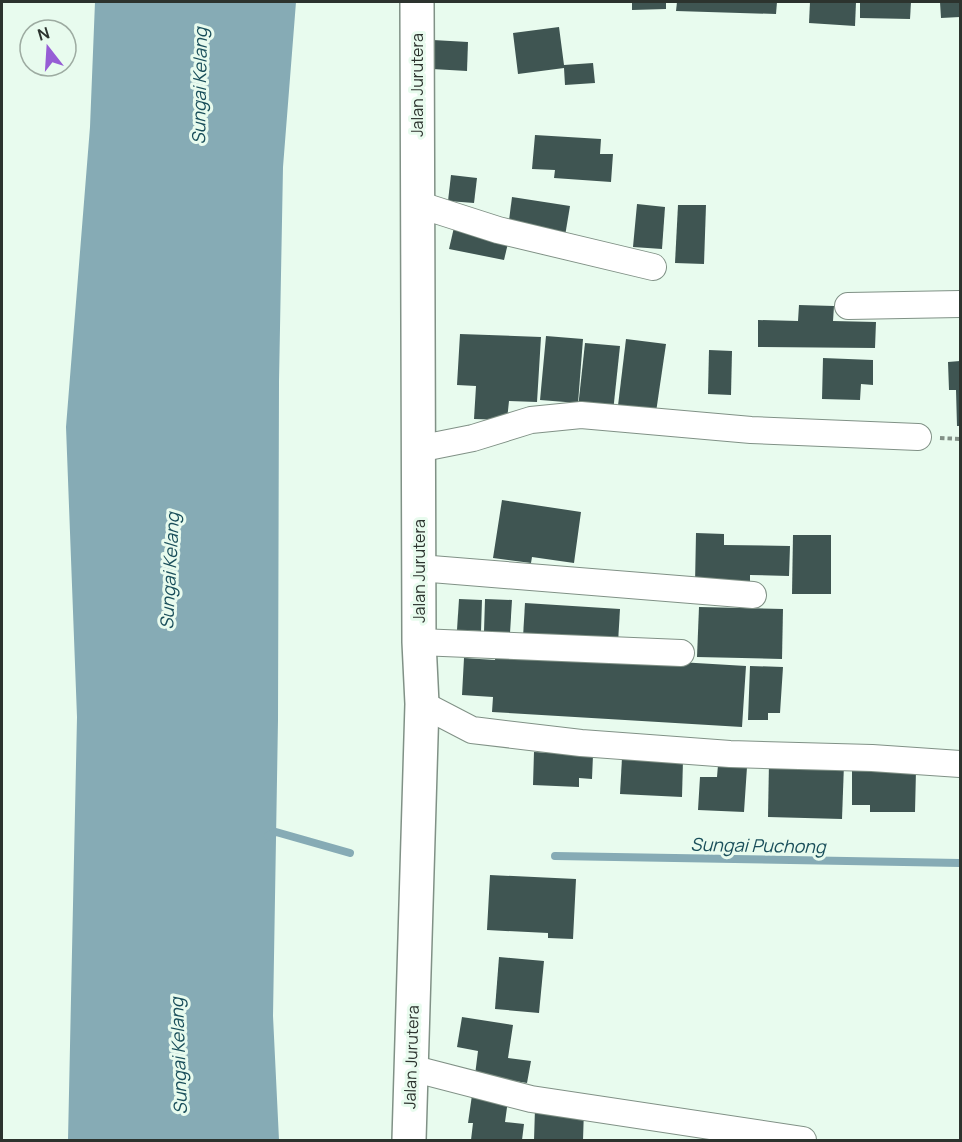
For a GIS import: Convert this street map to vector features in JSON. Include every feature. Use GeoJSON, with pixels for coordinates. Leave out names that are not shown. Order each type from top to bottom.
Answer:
{"type":"FeatureCollection","features":[{"type":"Feature","properties":{"kind":"street","name":"Jalan Jurutera"},"geometry":{"type":"LineString","coordinates":[[409,1140],[422,704],[419,642],[417,2]]}},
{"type":"Feature","properties":{"kind":"street"},"geometry":{"type":"LineString","coordinates":[[417,204],[498,230],[653,267]]}},
{"type":"Feature","properties":{"kind":"street"},"geometry":{"type":"LineString","coordinates":[[848,306],[960,304]]}},
{"type":"Feature","properties":{"kind":"street"},"geometry":{"type":"LineString","coordinates":[[418,449],[473,438],[531,420],[581,415],[751,430],[918,437]]}},
{"type":"Feature","properties":{"kind":"street"},"geometry":{"type":"LineString","coordinates":[[419,568],[753,595]]}},
{"type":"Feature","properties":{"kind":"street"},"geometry":{"type":"LineString","coordinates":[[419,642],[681,654]]}},
{"type":"Feature","properties":{"kind":"street"},"geometry":{"type":"LineString","coordinates":[[422,704],[472,730],[570,742],[730,754],[872,758],[960,764]]}},
{"type":"Feature","properties":{"kind":"street"},"geometry":{"type":"LineString","coordinates":[[411,1068],[531,1100],[802,1140]]}},
{"type":"Feature","properties":{"kind":"water","name":"Sungai Kelang"},"geometry":{"type":"Polygon","coordinates":[[[95,2],[296,2],[283,167],[279,382],[278,720],[273,1016],[279,1140],[68,1140],[77,717],[66,427],[90,127],[95,2]]]}},
{"type":"Feature","properties":{"kind":"building"},"geometry":{"type":"Polygon","coordinates":[[[632,2],[666,2],[666,9],[632,10],[632,2]]]}},
{"type":"Feature","properties":{"kind":"building"},"geometry":{"type":"Polygon","coordinates":[[[677,2],[777,2],[776,14],[676,11],[677,2]]]}},
{"type":"Feature","properties":{"kind":"building"},"geometry":{"type":"Polygon","coordinates":[[[810,2],[856,2],[855,26],[809,23],[810,2]]]}},
{"type":"Feature","properties":{"kind":"building"},"geometry":{"type":"Polygon","coordinates":[[[860,2],[911,2],[910,19],[860,18],[860,2]]]}},
{"type":"Feature","properties":{"kind":"building"},"geometry":{"type":"Polygon","coordinates":[[[940,2],[960,2],[960,17],[941,18],[940,2]]]}},
{"type":"Feature","properties":{"kind":"building"},"geometry":{"type":"Polygon","coordinates":[[[559,27],[564,65],[593,63],[595,83],[565,85],[564,68],[518,74],[513,33],[559,27]]]}},
{"type":"Feature","properties":{"kind":"building"},"geometry":{"type":"Polygon","coordinates":[[[433,40],[468,42],[467,71],[432,69],[433,40]]]}},
{"type":"Feature","properties":{"kind":"building"},"geometry":{"type":"Polygon","coordinates":[[[535,135],[601,139],[600,154],[613,154],[611,182],[554,178],[555,170],[532,169],[535,135]]]}},
{"type":"Feature","properties":{"kind":"building"},"geometry":{"type":"Polygon","coordinates":[[[451,175],[477,178],[474,203],[448,201],[451,175]]]}},
{"type":"Feature","properties":{"kind":"building"},"geometry":{"type":"Polygon","coordinates":[[[512,197],[570,206],[565,236],[508,228],[512,197]]]}},
{"type":"Feature","properties":{"kind":"building"},"geometry":{"type":"Polygon","coordinates":[[[637,204],[665,207],[662,249],[633,247],[637,204]]]}},
{"type":"Feature","properties":{"kind":"building"},"geometry":{"type":"Polygon","coordinates":[[[678,205],[706,205],[704,264],[675,263],[678,205]]]}},
{"type":"Feature","properties":{"kind":"building"},"geometry":{"type":"Polygon","coordinates":[[[455,223],[510,235],[504,260],[449,249],[455,223]]]}},
{"type":"Feature","properties":{"kind":"building"},"geometry":{"type":"Polygon","coordinates":[[[799,305],[834,306],[833,321],[876,322],[875,348],[758,347],[758,320],[798,321],[799,305]]]}},
{"type":"Feature","properties":{"kind":"building"},"geometry":{"type":"Polygon","coordinates":[[[460,334],[541,337],[537,402],[509,401],[507,420],[474,419],[476,386],[457,385],[460,334]]]}},
{"type":"Feature","properties":{"kind":"building"},"geometry":{"type":"Polygon","coordinates":[[[546,336],[583,339],[578,403],[540,400],[546,336]]]}},
{"type":"Feature","properties":{"kind":"building"},"geometry":{"type":"Polygon","coordinates":[[[626,339],[666,344],[655,419],[617,414],[626,339]]]}},
{"type":"Feature","properties":{"kind":"building"},"geometry":{"type":"Polygon","coordinates":[[[585,343],[620,346],[613,412],[578,408],[585,343]]]}},
{"type":"Feature","properties":{"kind":"building"},"geometry":{"type":"Polygon","coordinates":[[[709,350],[732,351],[731,395],[708,394],[709,350]]]}},
{"type":"Feature","properties":{"kind":"building"},"geometry":{"type":"Polygon","coordinates":[[[823,358],[873,360],[873,385],[861,384],[860,400],[822,399],[823,358]]]}},
{"type":"Feature","properties":{"kind":"building"},"geometry":{"type":"Polygon","coordinates":[[[960,361],[960,426],[957,426],[956,390],[949,390],[948,362],[960,361]]]}},
{"type":"Feature","properties":{"kind":"building"},"geometry":{"type":"Polygon","coordinates":[[[502,500],[581,512],[574,563],[532,557],[531,563],[493,558],[502,500]]]}},
{"type":"Feature","properties":{"kind":"building"},"geometry":{"type":"Polygon","coordinates":[[[696,533],[724,534],[724,545],[790,546],[789,576],[750,575],[750,585],[695,584],[696,533]]]}},
{"type":"Feature","properties":{"kind":"building"},"geometry":{"type":"Polygon","coordinates":[[[793,535],[831,535],[831,594],[792,594],[793,535]]]}},
{"type":"Feature","properties":{"kind":"building"},"geometry":{"type":"Polygon","coordinates":[[[459,599],[482,600],[481,631],[457,630],[459,599]]]}},
{"type":"Feature","properties":{"kind":"building"},"geometry":{"type":"Polygon","coordinates":[[[485,599],[512,600],[510,633],[484,632],[485,599]]]}},
{"type":"Feature","properties":{"kind":"building"},"geometry":{"type":"Polygon","coordinates":[[[525,603],[620,609],[618,643],[523,637],[525,603]]]}},
{"type":"Feature","properties":{"kind":"building"},"geometry":{"type":"Polygon","coordinates":[[[699,607],[783,609],[782,659],[697,657],[699,607]]]}},
{"type":"Feature","properties":{"kind":"building"},"geometry":{"type":"Polygon","coordinates":[[[496,651],[746,666],[742,727],[492,712],[493,697],[462,695],[464,658],[495,660],[496,651]]]}},
{"type":"Feature","properties":{"kind":"building"},"geometry":{"type":"Polygon","coordinates":[[[750,666],[783,667],[780,713],[768,713],[768,720],[748,720],[750,666]]]}},
{"type":"Feature","properties":{"kind":"building"},"geometry":{"type":"Polygon","coordinates":[[[534,752],[593,755],[592,779],[579,778],[579,787],[533,785],[534,752]]]}},
{"type":"Feature","properties":{"kind":"building"},"geometry":{"type":"Polygon","coordinates":[[[622,758],[683,760],[682,797],[620,794],[622,758]]]}},
{"type":"Feature","properties":{"kind":"building"},"geometry":{"type":"Polygon","coordinates":[[[769,762],[844,764],[842,819],[768,817],[769,762]]]}},
{"type":"Feature","properties":{"kind":"building"},"geometry":{"type":"Polygon","coordinates":[[[718,765],[747,767],[744,812],[698,810],[700,777],[717,777],[718,765]]]}},
{"type":"Feature","properties":{"kind":"building"},"geometry":{"type":"Polygon","coordinates":[[[852,770],[916,770],[915,812],[870,812],[870,805],[852,805],[852,770]]]}},
{"type":"Feature","properties":{"kind":"building"},"geometry":{"type":"Polygon","coordinates":[[[490,875],[576,879],[573,939],[548,938],[548,933],[487,930],[490,875]]]}},
{"type":"Feature","properties":{"kind":"building"},"geometry":{"type":"Polygon","coordinates":[[[499,957],[544,961],[539,1013],[495,1009],[499,957]]]}},
{"type":"Feature","properties":{"kind":"building"},"geometry":{"type":"Polygon","coordinates":[[[462,1017],[513,1025],[508,1058],[531,1061],[527,1083],[475,1075],[478,1051],[457,1047],[462,1017]]]}},
{"type":"Feature","properties":{"kind":"building"},"geometry":{"type":"Polygon","coordinates":[[[472,1095],[508,1100],[505,1122],[524,1124],[522,1140],[471,1140],[473,1123],[468,1123],[472,1095]]]}},
{"type":"Feature","properties":{"kind":"building"},"geometry":{"type":"Polygon","coordinates":[[[535,1108],[584,1109],[583,1140],[534,1140],[535,1108]]]}},
{"type":"Feature","properties":{"kind":"waterway","name":"Sungai Puchong"},"geometry":{"type":"LineString","coordinates":[[268,836],[276,832],[350,853]]}},
{"type":"Feature","properties":{"kind":"waterway","name":"Sungai Puchong"},"geometry":{"type":"LineString","coordinates":[[555,856],[960,863]]}}]}
